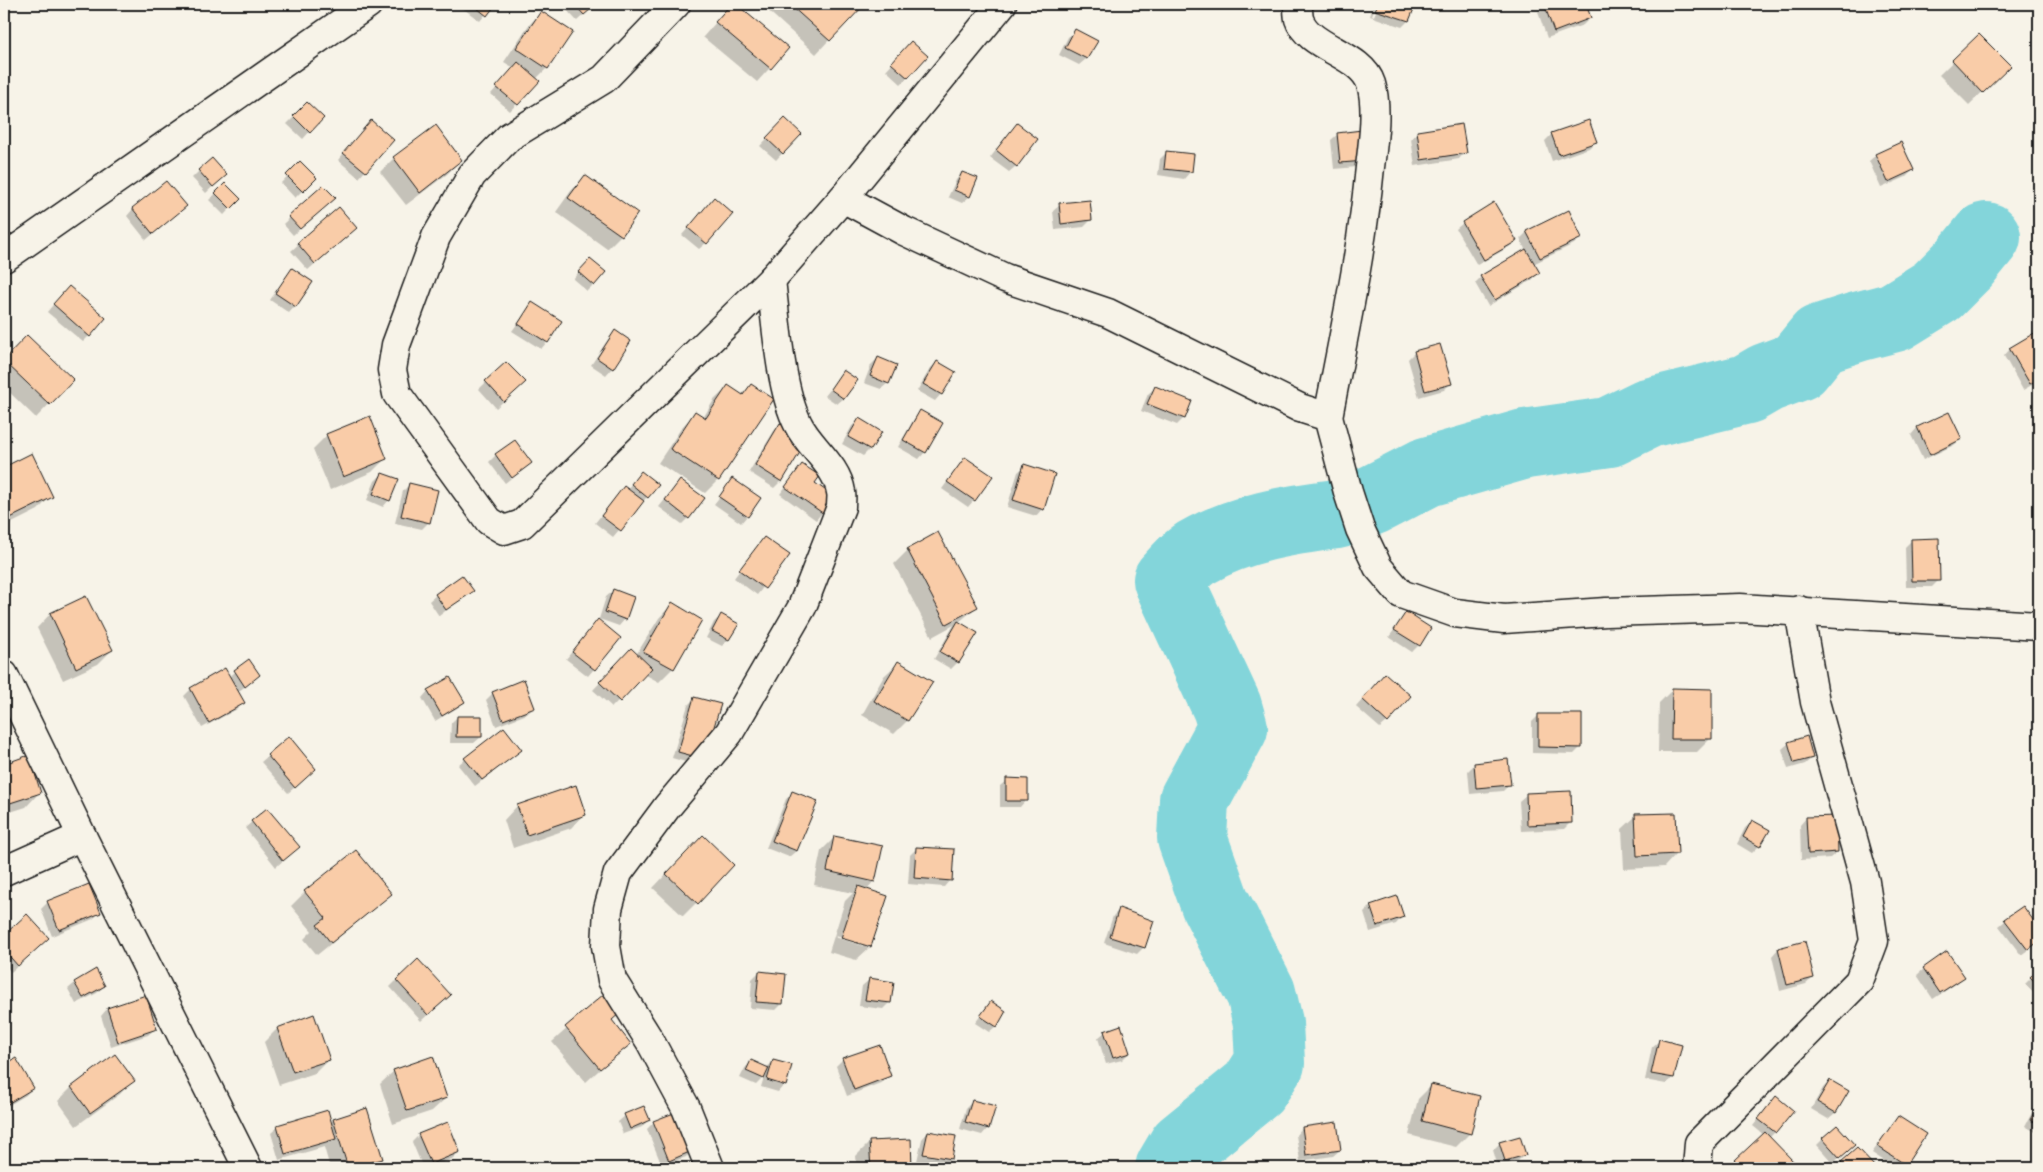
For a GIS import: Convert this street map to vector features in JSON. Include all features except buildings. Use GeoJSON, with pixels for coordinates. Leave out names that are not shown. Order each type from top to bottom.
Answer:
{"type":"FeatureCollection","features":[{"type":"Feature","properties":{"kind":"street"},"geometry":{"type":"LineString","coordinates":[[4,258],[368,4]]}},
{"type":"Feature","properties":{"kind":"street"},"geometry":{"type":"LineString","coordinates":[[676,4],[604,79],[509,136],[472,175],[436,237],[396,345],[392,370],[396,394],[489,521],[504,530],[522,524],[771,280],[843,198],[1002,4]]}},
{"type":"Feature","properties":{"kind":"street"},"geometry":{"type":"LineString","coordinates":[[1298,4],[1299,20],[1309,33],[1362,70],[1371,82],[1374,96],[1373,139],[1365,225],[1328,418],[1360,530],[1378,567],[1401,594],[1455,613],[1504,619],[1606,612],[1740,608],[1799,610],[2039,626]]}},
{"type":"Feature","properties":{"kind":"street"},"geometry":{"type":"LineString","coordinates":[[843,198],[904,231],[1005,278],[1108,313],[1300,408],[1328,418]]}},
{"type":"Feature","properties":{"kind":"street"},"geometry":{"type":"LineString","coordinates":[[710,1168],[686,1108],[650,1041],[612,980],[606,946],[608,909],[618,874],[667,807],[729,733],[802,607],[841,507],[841,491],[835,476],[798,424],[789,398],[783,373],[771,280]]}},
{"type":"Feature","properties":{"kind":"street"},"geometry":{"type":"LineString","coordinates":[[1697,1168],[1699,1143],[1858,981],[1874,941],[1865,882],[1815,702],[1799,610]]}},
{"type":"Feature","properties":{"kind":"street"},"geometry":{"type":"LineString","coordinates":[[4,675],[82,836],[248,1168]]}},
{"type":"Feature","properties":{"kind":"street"},"geometry":{"type":"LineString","coordinates":[[4,871],[82,836]]}},
{"type":"Feature","properties":{"kind":"waterway"},"geometry":{"type":"LineString","coordinates":[[1371,501],[1427,472],[1525,444],[1609,432],[1648,413],[1747,389],[1766,378],[1798,366],[1820,339],[1895,317],[1937,291],[1965,263],[1986,237]]}},
{"type":"Feature","properties":{"kind":"waterway"},"geometry":{"type":"LineString","coordinates":[[1170,1168],[1183,1146],[1254,1088],[1270,1063],[1268,1023],[1261,993],[1215,903],[1192,838],[1194,800],[1233,728],[1227,707],[1168,580],[1196,553],[1229,537],[1283,522],[1337,514]]}}]}
